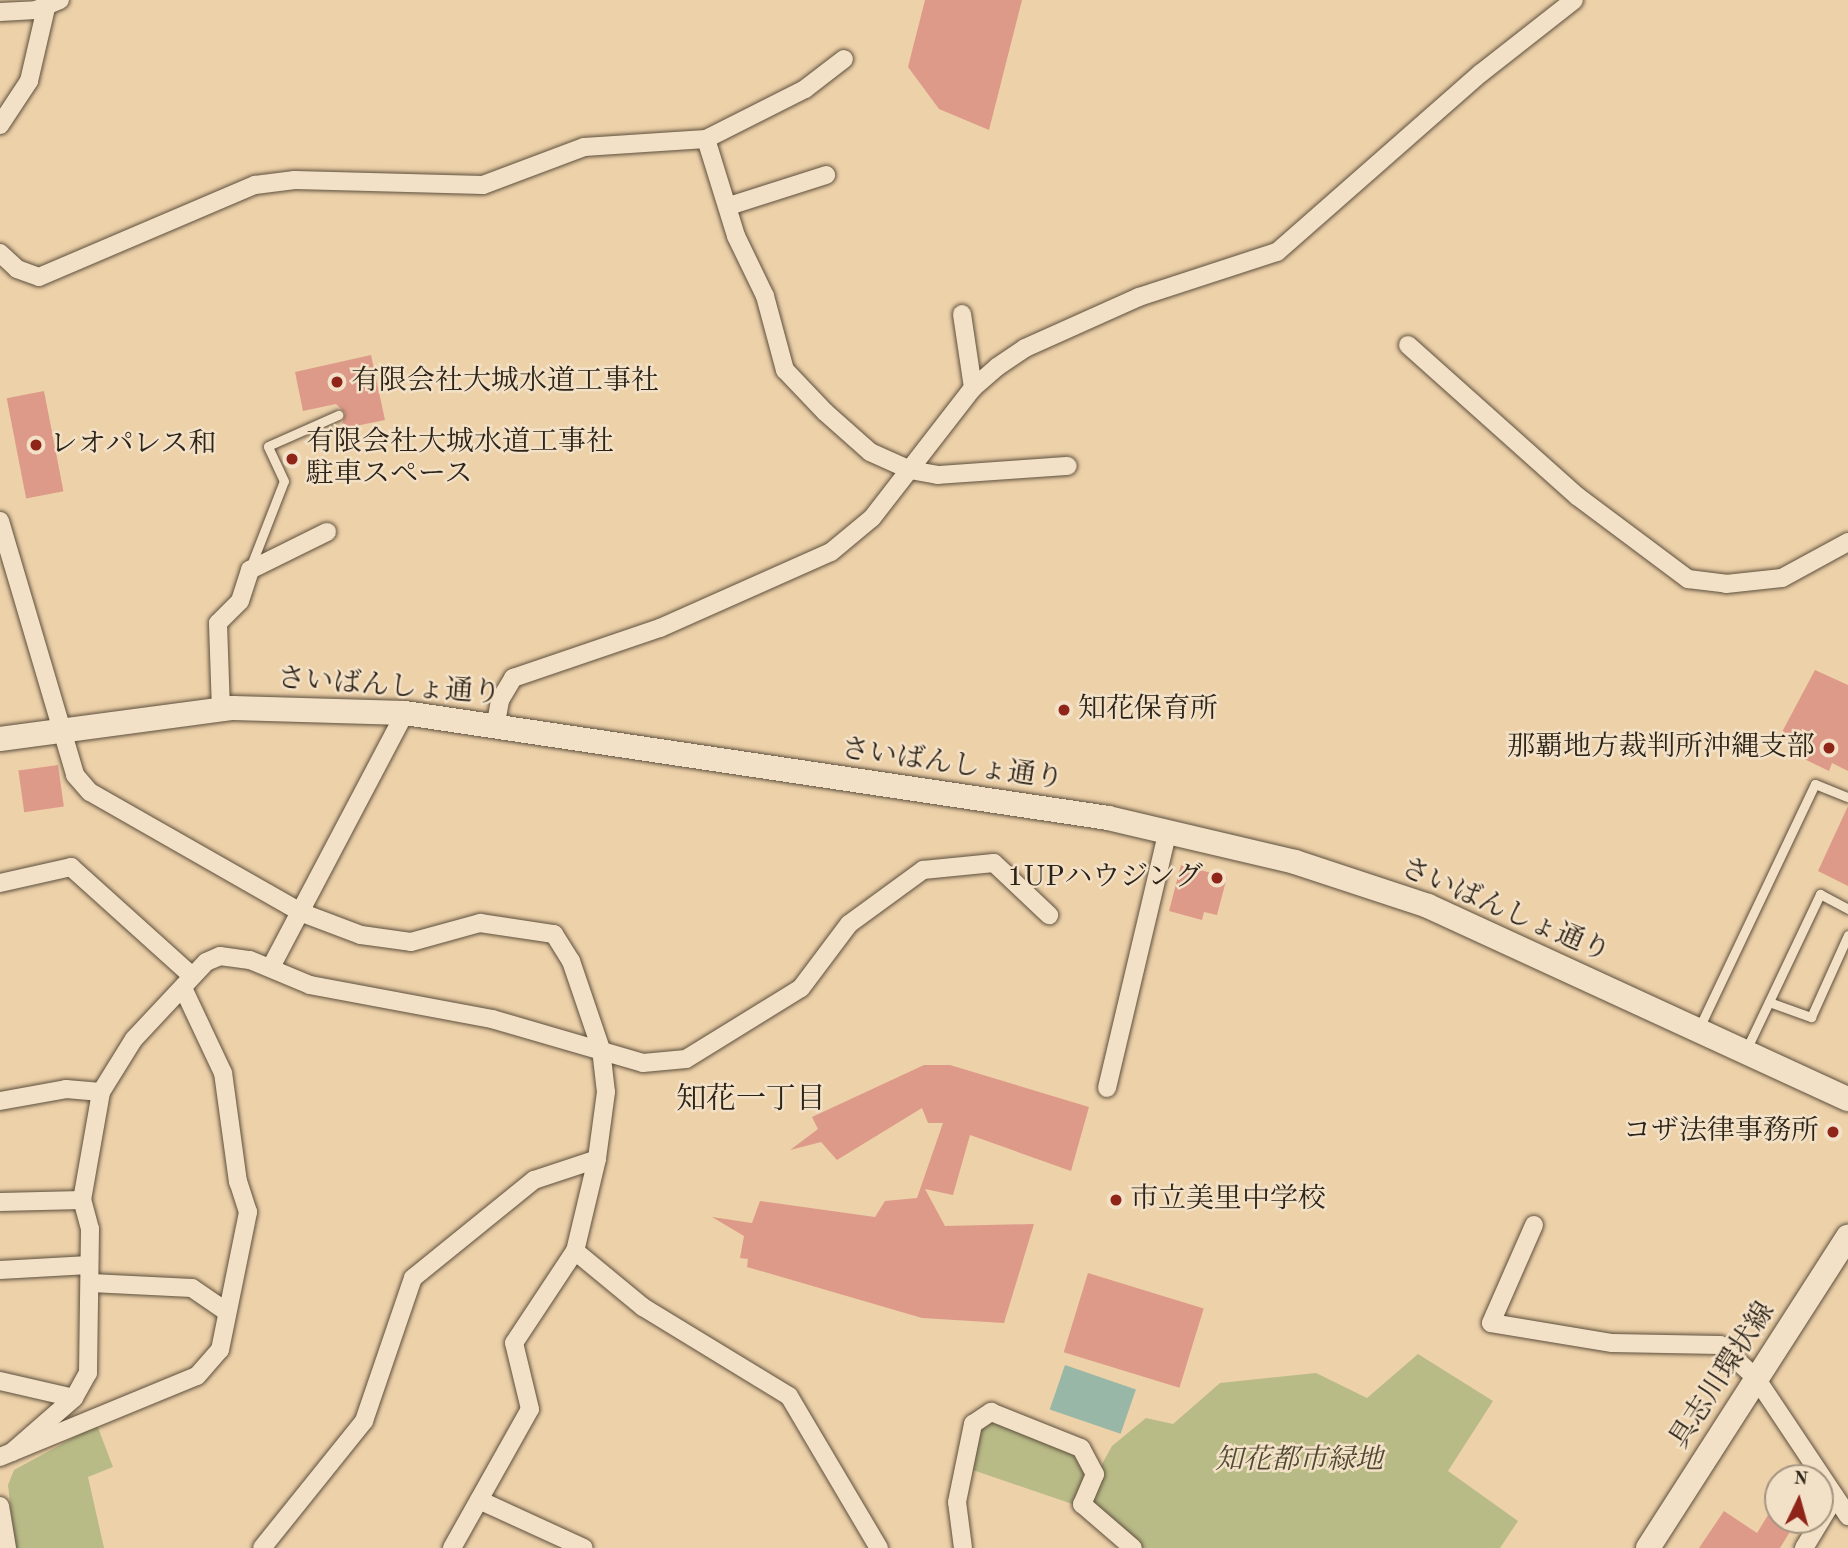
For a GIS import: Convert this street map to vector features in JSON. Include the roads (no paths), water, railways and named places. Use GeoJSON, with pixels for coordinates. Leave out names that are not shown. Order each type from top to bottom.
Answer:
{"type":"FeatureCollection","features":[{"type":"Feature","properties":{"kind":"main road","name":"さいばんしょ通り"},"geometry":{"type":"LineString","coordinates":[[0,739],[221,710],[279,706],[405,713],[496,723],[1168,831],[1295,862],[1428,906],[1848,1099]]}},
{"type":"Feature","properties":{"kind":"main road","name":"具志川環状線"},"geometry":{"type":"LineString","coordinates":[[1648,1548],[1848,1237]]}},
{"type":"Feature","properties":{"kind":"street"},"geometry":{"type":"LineString","coordinates":[[496,723],[500,700],[513,678],[660,628],[831,552],[872,518],[973,388],[1025,348],[1070,326],[1277,251],[1481,73],[1574,0]]}},
{"type":"Feature","properties":{"kind":"street"},"geometry":{"type":"LineString","coordinates":[[0,12],[53,4],[29,81],[0,125]]}},
{"type":"Feature","properties":{"kind":"street"},"geometry":{"type":"LineString","coordinates":[[0,253],[17,269],[39,277],[255,185],[295,180],[484,185],[584,147],[706,139],[806,89],[844,59]]}},
{"type":"Feature","properties":{"kind":"street"},"geometry":{"type":"LineString","coordinates":[[706,139],[765,296],[785,370],[870,452],[910,470],[938,475],[1068,466]]}},
{"type":"Feature","properties":{"kind":"street"},"geometry":{"type":"LineString","coordinates":[[729,206],[826,175]]}},
{"type":"Feature","properties":{"kind":"street"},"geometry":{"type":"LineString","coordinates":[[962,314],[973,388]]}},
{"type":"Feature","properties":{"kind":"street"},"geometry":{"type":"LineString","coordinates":[[1408,345],[1577,496],[1688,579],[1726,584],[1782,578],[1848,542]]}},
{"type":"Feature","properties":{"kind":"street"},"geometry":{"type":"LineString","coordinates":[[0,521],[66,730],[75,775],[90,792],[300,912],[361,935],[411,942],[480,923],[554,934],[571,961],[601,1049],[606,1093],[597,1158],[575,1251],[514,1343],[530,1409],[452,1548]]}},
{"type":"Feature","properties":{"kind":"street"},"geometry":{"type":"LineString","coordinates":[[221,710],[218,623],[240,601],[250,570],[327,532]]}},
{"type":"Feature","properties":{"kind":"street"},"geometry":{"type":"LineString","coordinates":[[271,967],[405,713]]}},
{"type":"Feature","properties":{"kind":"street"},"geometry":{"type":"LineString","coordinates":[[1107,1088],[1168,831]]}},
{"type":"Feature","properties":{"kind":"street"},"geometry":{"type":"LineString","coordinates":[[6,1455],[74,1398],[88,1373],[90,1228],[82,1200],[101,1092],[134,1039],[187,982],[220,956],[271,967],[310,985],[492,1019],[643,1063],[686,1059],[801,988],[849,924],[923,870],[994,863],[1049,915]]}},
{"type":"Feature","properties":{"kind":"street"},"geometry":{"type":"LineString","coordinates":[[0,883],[58,865],[71,867],[187,982],[223,1073],[237,1182],[248,1212],[220,1350],[212,1365],[197,1376],[6,1455]]}},
{"type":"Feature","properties":{"kind":"street"},"geometry":{"type":"LineString","coordinates":[[0,1101],[66,1090],[101,1092]]}},
{"type":"Feature","properties":{"kind":"street"},"geometry":{"type":"LineString","coordinates":[[265,1547],[364,1421],[413,1278],[534,1180],[597,1158]]}},
{"type":"Feature","properties":{"kind":"street"},"geometry":{"type":"LineString","coordinates":[[0,1202],[82,1200]]}},
{"type":"Feature","properties":{"kind":"street"},"geometry":{"type":"LineString","coordinates":[[1534,1225],[1491,1322],[1612,1343],[1720,1345],[1756,1378],[1848,1516]]}},
{"type":"Feature","properties":{"kind":"street"},"geometry":{"type":"LineString","coordinates":[[575,1251],[643,1307],[789,1396],[879,1548]]}},
{"type":"Feature","properties":{"kind":"street"},"geometry":{"type":"LineString","coordinates":[[0,1270],[90,1274],[192,1288],[227,1312]]}},
{"type":"Feature","properties":{"kind":"street"},"geometry":{"type":"LineString","coordinates":[[0,1381],[74,1398]]}},
{"type":"Feature","properties":{"kind":"street"},"geometry":{"type":"LineString","coordinates":[[963,1548],[957,1502],[974,1424],[991,1412],[1081,1448],[1095,1474],[1082,1504],[1133,1548]]}},
{"type":"Feature","properties":{"kind":"street"},"geometry":{"type":"LineString","coordinates":[[1804,1548],[1835,1497]]}},
{"type":"Feature","properties":{"kind":"street"},"geometry":{"type":"LineString","coordinates":[[479,1500],[584,1548]]}},
{"type":"Feature","properties":{"kind":"street"},"geometry":{"type":"LineString","coordinates":[[0,1506],[7,1548]]}},
{"type":"Feature","properties":{"kind":"lane"},"geometry":{"type":"LineString","coordinates":[[250,570],[284,481],[268,446],[338,415]]}},
{"type":"Feature","properties":{"kind":"lane"},"geometry":{"type":"LineString","coordinates":[[1699,1030],[1815,784],[1848,797]]}},
{"type":"Feature","properties":{"kind":"lane"},"geometry":{"type":"LineString","coordinates":[[1746,1052],[1820,894],[1848,909]]}},
{"type":"Feature","properties":{"kind":"lane"},"geometry":{"type":"LineString","coordinates":[[1769,1002],[1811,1017],[1848,935]]}},
{"type":"Feature","properties":{"kind":"place","name":"有限会社大城水道工事社"},"geometry":{"type":"Point","coordinates":[337,382]}},
{"type":"Feature","properties":{"kind":"place","name":"レオパレス和"},"geometry":{"type":"Point","coordinates":[36,445]}},
{"type":"Feature","properties":{"kind":"place","name":"有限会社大城水道工事社 駐車スペース"},"geometry":{"type":"Point","coordinates":[292,459]}},
{"type":"Feature","properties":{"kind":"place","name":"知花保育所"},"geometry":{"type":"Point","coordinates":[1064,710]}},
{"type":"Feature","properties":{"kind":"place","name":"那覇地方裁判所沖縄支部"},"geometry":{"type":"Point","coordinates":[1829,748]}},
{"type":"Feature","properties":{"kind":"place","name":"1UPハウジング"},"geometry":{"type":"Point","coordinates":[1217,878]}},
{"type":"Feature","properties":{"kind":"place","name":"コザ法律事務所"},"geometry":{"type":"Point","coordinates":[1833,1132]}},
{"type":"Feature","properties":{"kind":"place","name":"市立美里中学校"},"geometry":{"type":"Point","coordinates":[1116,1200]}},
{"type":"Feature","properties":{"kind":"district","name":"知花一丁目"},"geometry":{"type":"Point","coordinates":[751,1100]}},
{"type":"Feature","properties":{"kind":"park label","name":"知花都市緑地"},"geometry":{"type":"Point","coordinates":[1299,1461]}}]}
